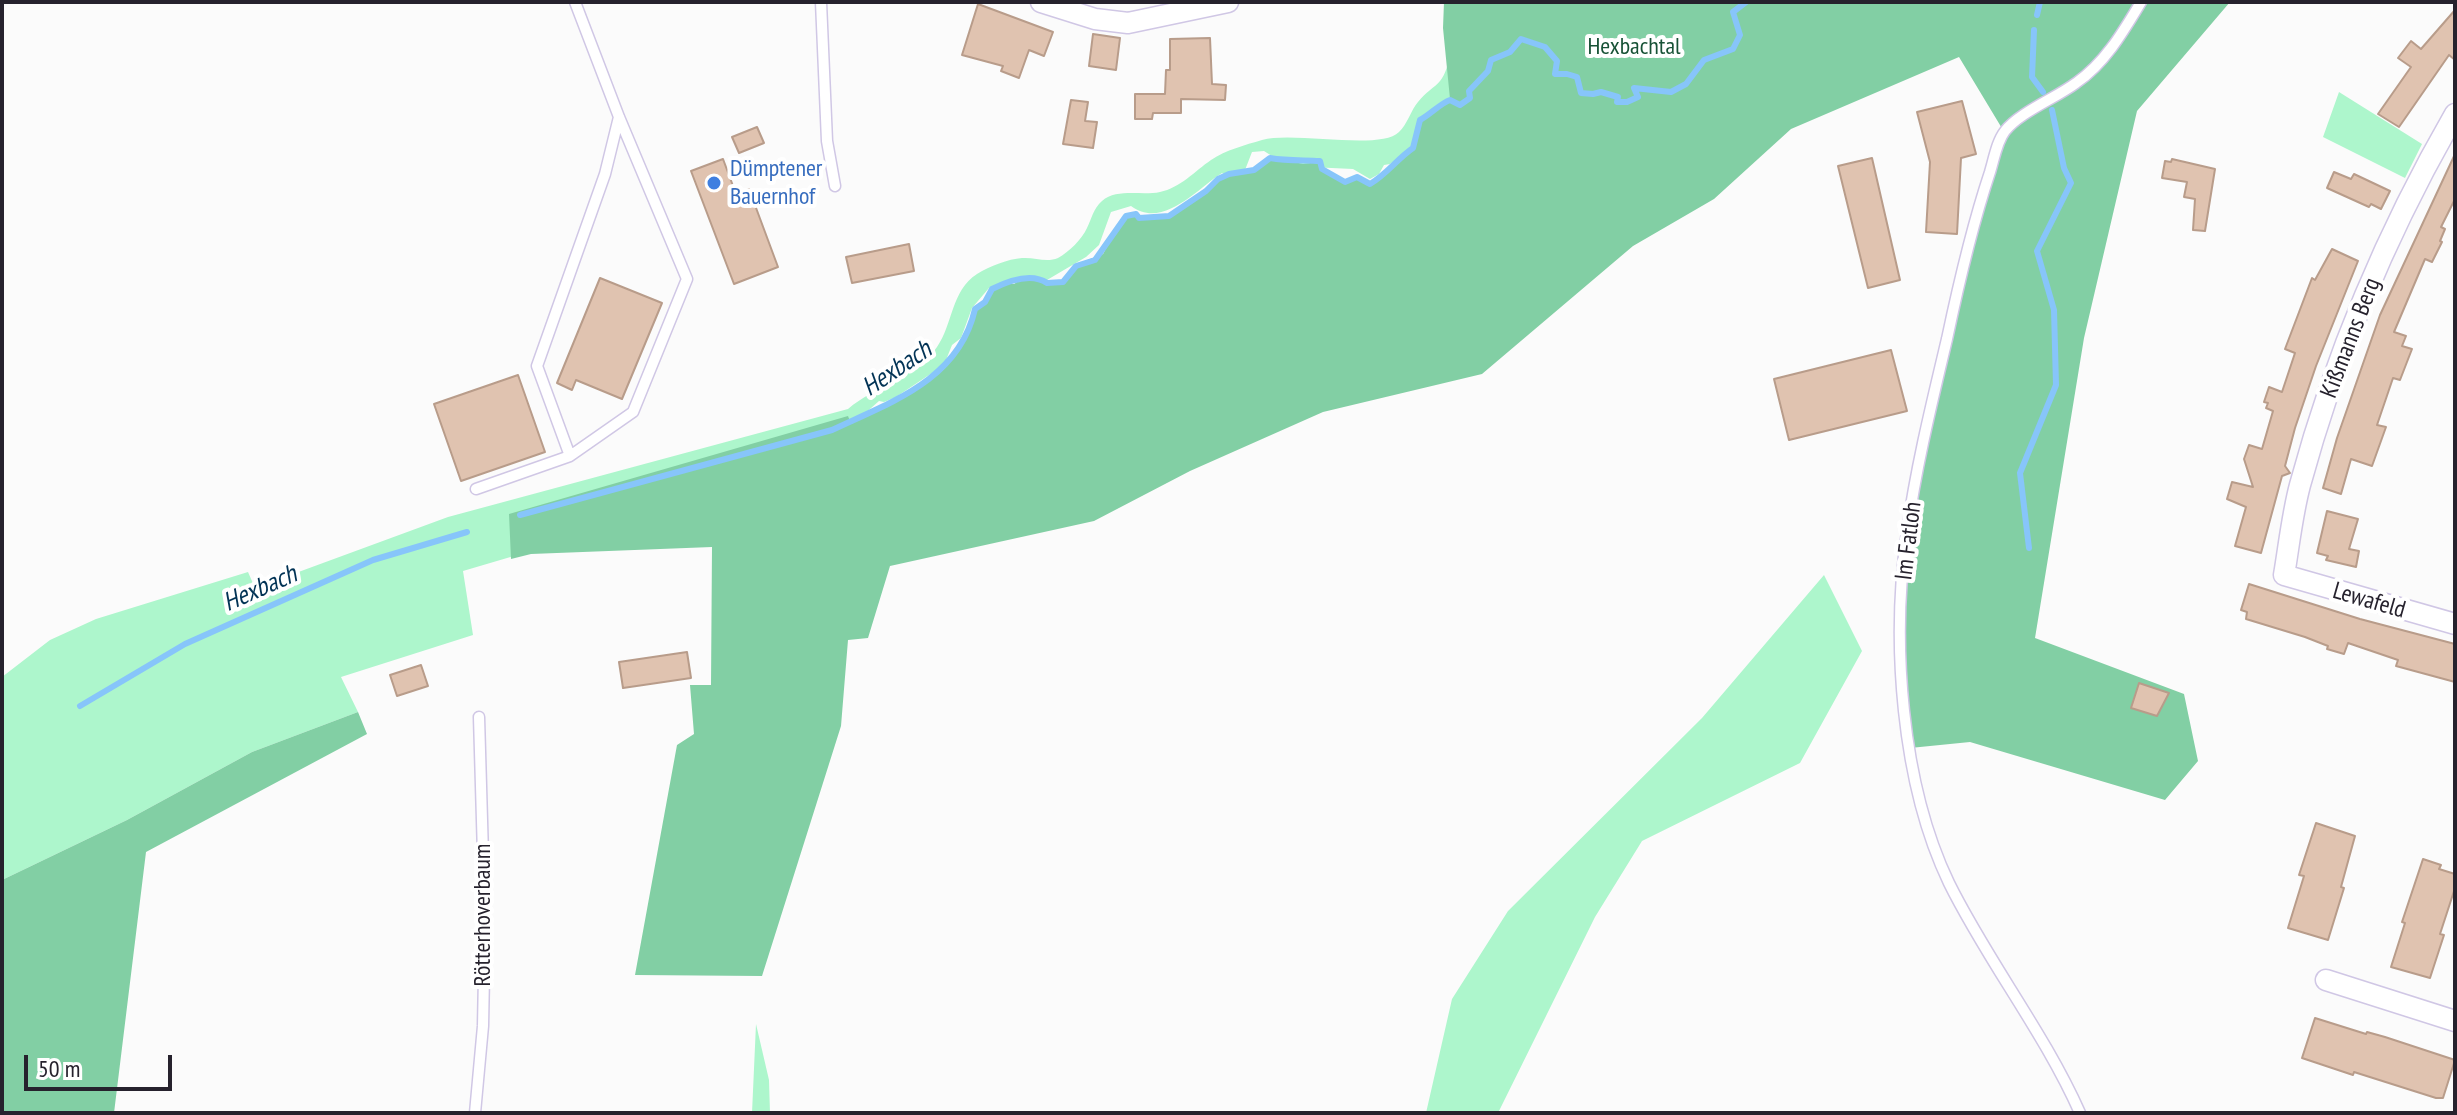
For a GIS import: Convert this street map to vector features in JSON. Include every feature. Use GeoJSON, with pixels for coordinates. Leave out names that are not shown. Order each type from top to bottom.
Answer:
{"type":"FeatureCollection","features":[{"type":"Feature","properties":{"kind":"street"},"geometry":{"type":"LineString","coordinates":[[1041,2],[1095,19],[1128,23],[1228,2]]}},
{"type":"Feature","properties":{"kind":"street","name":"Kißmanns Berg"},"geometry":{"type":"LineString","coordinates":[[2284,575],[2300,487],[2354,320],[2413,190],[2455,114]]}},
{"type":"Feature","properties":{"kind":"street","name":"Lewafeld"},"geometry":{"type":"LineString","coordinates":[[2284,575],[2455,624]]}},
{"type":"Feature","properties":{"kind":"street"},"geometry":{"type":"LineString","coordinates":[[2326,980],[2455,1021]]}},
{"type":"Feature","properties":{"kind":"lane"},"geometry":{"type":"LineString","coordinates":[[476,489],[570,456],[633,412],[687,279],[575,2]]}},
{"type":"Feature","properties":{"kind":"lane"},"geometry":{"type":"LineString","coordinates":[[821,2],[827,141],[835,186]]}},
{"type":"Feature","properties":{"kind":"lane","name":"Im Fatloh"},"geometry":{"type":"LineString","coordinates":[[2080,1113],[2048,1047],[1956,894],[1928,829],[1908,743],[1901,674],[1903,585],[1907,532],[1943,352],[1973,223],[2003,133],[2091,73],[2110,51],[2141,2]]}},
{"type":"Feature","properties":{"kind":"lane"},"geometry":{"type":"LineString","coordinates":[[570,456],[537,366],[605,174],[619,117]]}},
{"type":"Feature","properties":{"kind":"lane","name":"Rötterhoverbaum"},"geometry":{"type":"LineString","coordinates":[[475,1113],[483,1026],[485,924],[479,717]]}},
{"type":"Feature","properties":{"kind":"green space","name":"Hexbachtal"},"geometry":{"type":"Polygon","coordinates":[[[1444,2],[2230,2],[2137,111],[2084,338],[2035,638],[2184,694],[2198,761],[2165,800],[1970,742],[1910,748],[1902,674],[1908,535],[1944,352],[2003,130],[1959,57],[1791,129],[1714,199],[1633,246],[1482,374],[1323,412],[1190,471],[1094,521],[890,566],[868,638],[848,640],[841,726],[762,976],[635,975],[677,745],[694,734],[690,685],[711,685],[712,547],[531,554],[511,559],[509,514],[848,416],[851,424],[943,370],[957,351],[974,311],[1001,282],[1014,284],[1025,277],[1064,282],[1077,264],[1103,254],[1123,217],[1170,215],[1206,192],[1217,179],[1258,169],[1271,157],[1303,164],[1318,162],[1320,170],[1345,183],[1357,178],[1371,182],[1413,148],[1420,120],[1450,99],[1443,28],[1444,2]]]}},
{"type":"Feature","properties":{"kind":"green space"},"geometry":{"type":"Polygon","coordinates":[[[1662,2],[1432,112],[1417,131],[1412,148],[1384,165],[1379,174],[1370,179],[1353,169],[1310,167],[1275,158],[1264,151],[1252,152],[1245,170],[1234,178],[1222,173],[1168,210],[1143,212],[1131,206],[1111,212],[1099,245],[1086,257],[1047,280],[1023,276],[989,288],[972,308],[961,338],[952,345],[944,365],[896,397],[879,401],[834,436],[524,553],[463,571],[473,635],[341,677],[358,712],[252,752],[127,820],[2,880],[2,677],[50,640],[96,619],[248,572],[255,588],[448,517],[848,409],[907,374],[928,357],[942,338],[957,299],[968,281],[999,263],[1027,258],[1058,258],[1079,241],[1097,207],[1108,197],[1167,190],[1217,156],[1262,140],[1356,141],[1389,137],[1402,129],[1418,102],[1441,80],[1449,60],[1662,2]]]}},
{"type":"Feature","properties":{"kind":"green space"},"geometry":{"type":"Polygon","coordinates":[[[2339,92],[2422,144],[2405,178],[2323,137],[2339,92]]]}},
{"type":"Feature","properties":{"kind":"green space"},"geometry":{"type":"Polygon","coordinates":[[[1824,575],[1862,651],[1800,763],[1642,841],[1595,917],[1498,1113],[1426,1113],[1452,999],[1508,911],[1702,718],[1824,575]]]}},
{"type":"Feature","properties":{"kind":"green space"},"geometry":{"type":"Polygon","coordinates":[[[358,712],[367,734],[146,852],[114,1113],[2,1113],[2,880],[127,820],[252,752],[358,712]]]}},
{"type":"Feature","properties":{"kind":"green space"},"geometry":{"type":"Polygon","coordinates":[[[756,1024],[769,1080],[770,1113],[752,1113],[756,1024]]]}},
{"type":"Feature","properties":{"kind":"building"},"geometry":{"type":"Polygon","coordinates":[[[978,4],[1053,32],[1044,56],[1029,50],[1019,78],[1001,71],[1003,66],[962,55],[978,4]]]}},
{"type":"Feature","properties":{"kind":"building"},"geometry":{"type":"Polygon","coordinates":[[[2455,10],[2455,60],[2449,55],[2399,127],[2378,114],[2411,67],[2398,58],[2411,41],[2421,49],[2455,10]]]}},
{"type":"Feature","properties":{"kind":"building"},"geometry":{"type":"Polygon","coordinates":[[[1093,34],[1120,38],[1116,70],[1089,66],[1093,34]]]}},
{"type":"Feature","properties":{"kind":"building"},"geometry":{"type":"Polygon","coordinates":[[[1210,38],[1212,84],[1226,85],[1225,100],[1181,99],[1181,113],[1153,113],[1152,119],[1135,119],[1135,94],[1165,94],[1166,70],[1170,70],[1170,39],[1210,38]]]}},
{"type":"Feature","properties":{"kind":"building"},"geometry":{"type":"Polygon","coordinates":[[[1071,100],[1088,102],[1085,121],[1097,122],[1093,148],[1063,144],[1071,100]]]}},
{"type":"Feature","properties":{"kind":"building"},"geometry":{"type":"Polygon","coordinates":[[[1962,101],[1976,154],[1961,158],[1957,234],[1926,232],[1930,162],[1917,112],[1962,101]]]}},
{"type":"Feature","properties":{"kind":"building"},"geometry":{"type":"Polygon","coordinates":[[[757,127],[764,143],[739,153],[732,137],[757,127]]]}},
{"type":"Feature","properties":{"kind":"building"},"geometry":{"type":"Polygon","coordinates":[[[2455,154],[2455,199],[2441,227],[2445,229],[2442,242],[2432,262],[2425,259],[2394,332],[2406,336],[2402,346],[2412,349],[2400,380],[2393,378],[2377,425],[2386,427],[2372,466],[2351,459],[2341,494],[2323,488],[2380,315],[2455,154]]]}},
{"type":"Feature","properties":{"kind":"building"},"geometry":{"type":"Polygon","coordinates":[[[1872,158],[1900,280],[1868,288],[1838,166],[1872,158]]]}},
{"type":"Feature","properties":{"kind":"building"},"geometry":{"type":"Polygon","coordinates":[[[723,159],[736,194],[749,189],[778,267],[734,284],[691,171],[723,159]]]}},
{"type":"Feature","properties":{"kind":"building"},"geometry":{"type":"Polygon","coordinates":[[[2172,159],[2215,169],[2205,231],[2193,230],[2195,199],[2184,197],[2187,182],[2162,178],[2165,161],[2171,162],[2172,159]]]}},
{"type":"Feature","properties":{"kind":"building"},"geometry":{"type":"Polygon","coordinates":[[[2334,172],[2351,179],[2354,174],[2390,191],[2381,209],[2371,204],[2369,207],[2327,188],[2334,172]]]}},
{"type":"Feature","properties":{"kind":"building"},"geometry":{"type":"Polygon","coordinates":[[[909,244],[914,271],[852,283],[846,257],[909,244]]]}},
{"type":"Feature","properties":{"kind":"building"},"geometry":{"type":"Polygon","coordinates":[[[2332,249],[2358,261],[2295,428],[2285,466],[2290,473],[2282,476],[2261,553],[2235,546],[2246,507],[2227,499],[2232,482],[2253,487],[2244,459],[2249,445],[2262,449],[2273,411],[2266,408],[2268,403],[2264,402],[2269,387],[2282,392],[2295,353],[2285,349],[2312,278],[2315,280],[2332,249]]]}},
{"type":"Feature","properties":{"kind":"building"},"geometry":{"type":"Polygon","coordinates":[[[600,278],[662,303],[622,399],[576,380],[572,390],[557,383],[600,278]]]}},
{"type":"Feature","properties":{"kind":"building"},"geometry":{"type":"Polygon","coordinates":[[[1891,350],[1907,411],[1789,440],[1774,379],[1891,350]]]}},
{"type":"Feature","properties":{"kind":"building"},"geometry":{"type":"Polygon","coordinates":[[[518,375],[545,452],[461,481],[434,404],[518,375]]]}},
{"type":"Feature","properties":{"kind":"building"},"geometry":{"type":"Polygon","coordinates":[[[2327,511],[2358,519],[2349,549],[2359,551],[2356,567],[2326,560],[2328,556],[2317,553],[2327,511]]]}},
{"type":"Feature","properties":{"kind":"building"},"geometry":{"type":"Polygon","coordinates":[[[2249,584],[2360,619],[2455,644],[2455,682],[2396,666],[2398,660],[2348,643],[2344,654],[2305,637],[2246,619],[2247,612],[2241,610],[2249,584]]]}},
{"type":"Feature","properties":{"kind":"building"},"geometry":{"type":"Polygon","coordinates":[[[687,652],[691,678],[623,688],[619,662],[687,652]]]}},
{"type":"Feature","properties":{"kind":"building"},"geometry":{"type":"Polygon","coordinates":[[[421,665],[428,686],[397,696],[390,675],[421,665]]]}},
{"type":"Feature","properties":{"kind":"building"},"geometry":{"type":"Polygon","coordinates":[[[2139,683],[2169,693],[2157,716],[2131,708],[2139,683]]]}},
{"type":"Feature","properties":{"kind":"building"},"geometry":{"type":"Polygon","coordinates":[[[2316,823],[2355,836],[2341,887],[2344,888],[2328,940],[2288,928],[2304,876],[2299,875],[2316,823]]]}},
{"type":"Feature","properties":{"kind":"building"},"geometry":{"type":"Polygon","coordinates":[[[2423,859],[2455,874],[2455,888],[2440,934],[2444,935],[2430,978],[2391,967],[2423,859]]]}},
{"type":"Feature","properties":{"kind":"building"},"geometry":{"type":"Polygon","coordinates":[[[2315,1018],[2455,1060],[2443,1098],[2354,1072],[2353,1075],[2302,1058],[2315,1018]]]}},
{"type":"Feature","properties":{"kind":"waterway","name":"Hexbach"},"geometry":{"type":"LineString","coordinates":[[520,515],[832,430],[877,409],[920,386],[938,371],[954,354],[967,333],[975,309],[985,302],[992,289],[1027,278],[1047,283],[1063,282],[1076,266],[1095,260],[1126,216],[1169,216],[1218,179],[1254,170],[1270,158],[1320,161],[1322,169],[1345,182],[1357,177],[1370,184],[1413,148],[1420,120],[1447,101],[1460,105],[1470,98],[1469,91],[1488,71],[1491,60],[1510,52],[1521,39],[1545,47],[1557,61],[1555,74],[1577,77],[1581,93],[1601,92],[1618,97],[1617,102],[1627,102],[1638,97],[1634,88],[1671,92],[1686,84],[1704,60],[1733,49],[1740,35],[1733,12],[1746,2]]}},
{"type":"Feature","properties":{"kind":"waterway"},"geometry":{"type":"LineString","coordinates":[[2037,15],[2040,2]]}},
{"type":"Feature","properties":{"kind":"waterway"},"geometry":{"type":"LineString","coordinates":[[2034,30],[2032,77],[2043,92]]}},
{"type":"Feature","properties":{"kind":"waterway"},"geometry":{"type":"LineString","coordinates":[[2029,548],[2020,473],[2056,385],[2054,310],[2037,251],[2071,183],[2064,168],[2052,110]]}},
{"type":"Feature","properties":{"kind":"waterway","name":"Hexbach"},"geometry":{"type":"LineString","coordinates":[[80,706],[185,644],[373,560],[467,532]]}},
{"type":"Feature","properties":{"kind":"place","name":"Dümptener Bauernhof"},"geometry":{"type":"Point","coordinates":[714,183]}}]}
